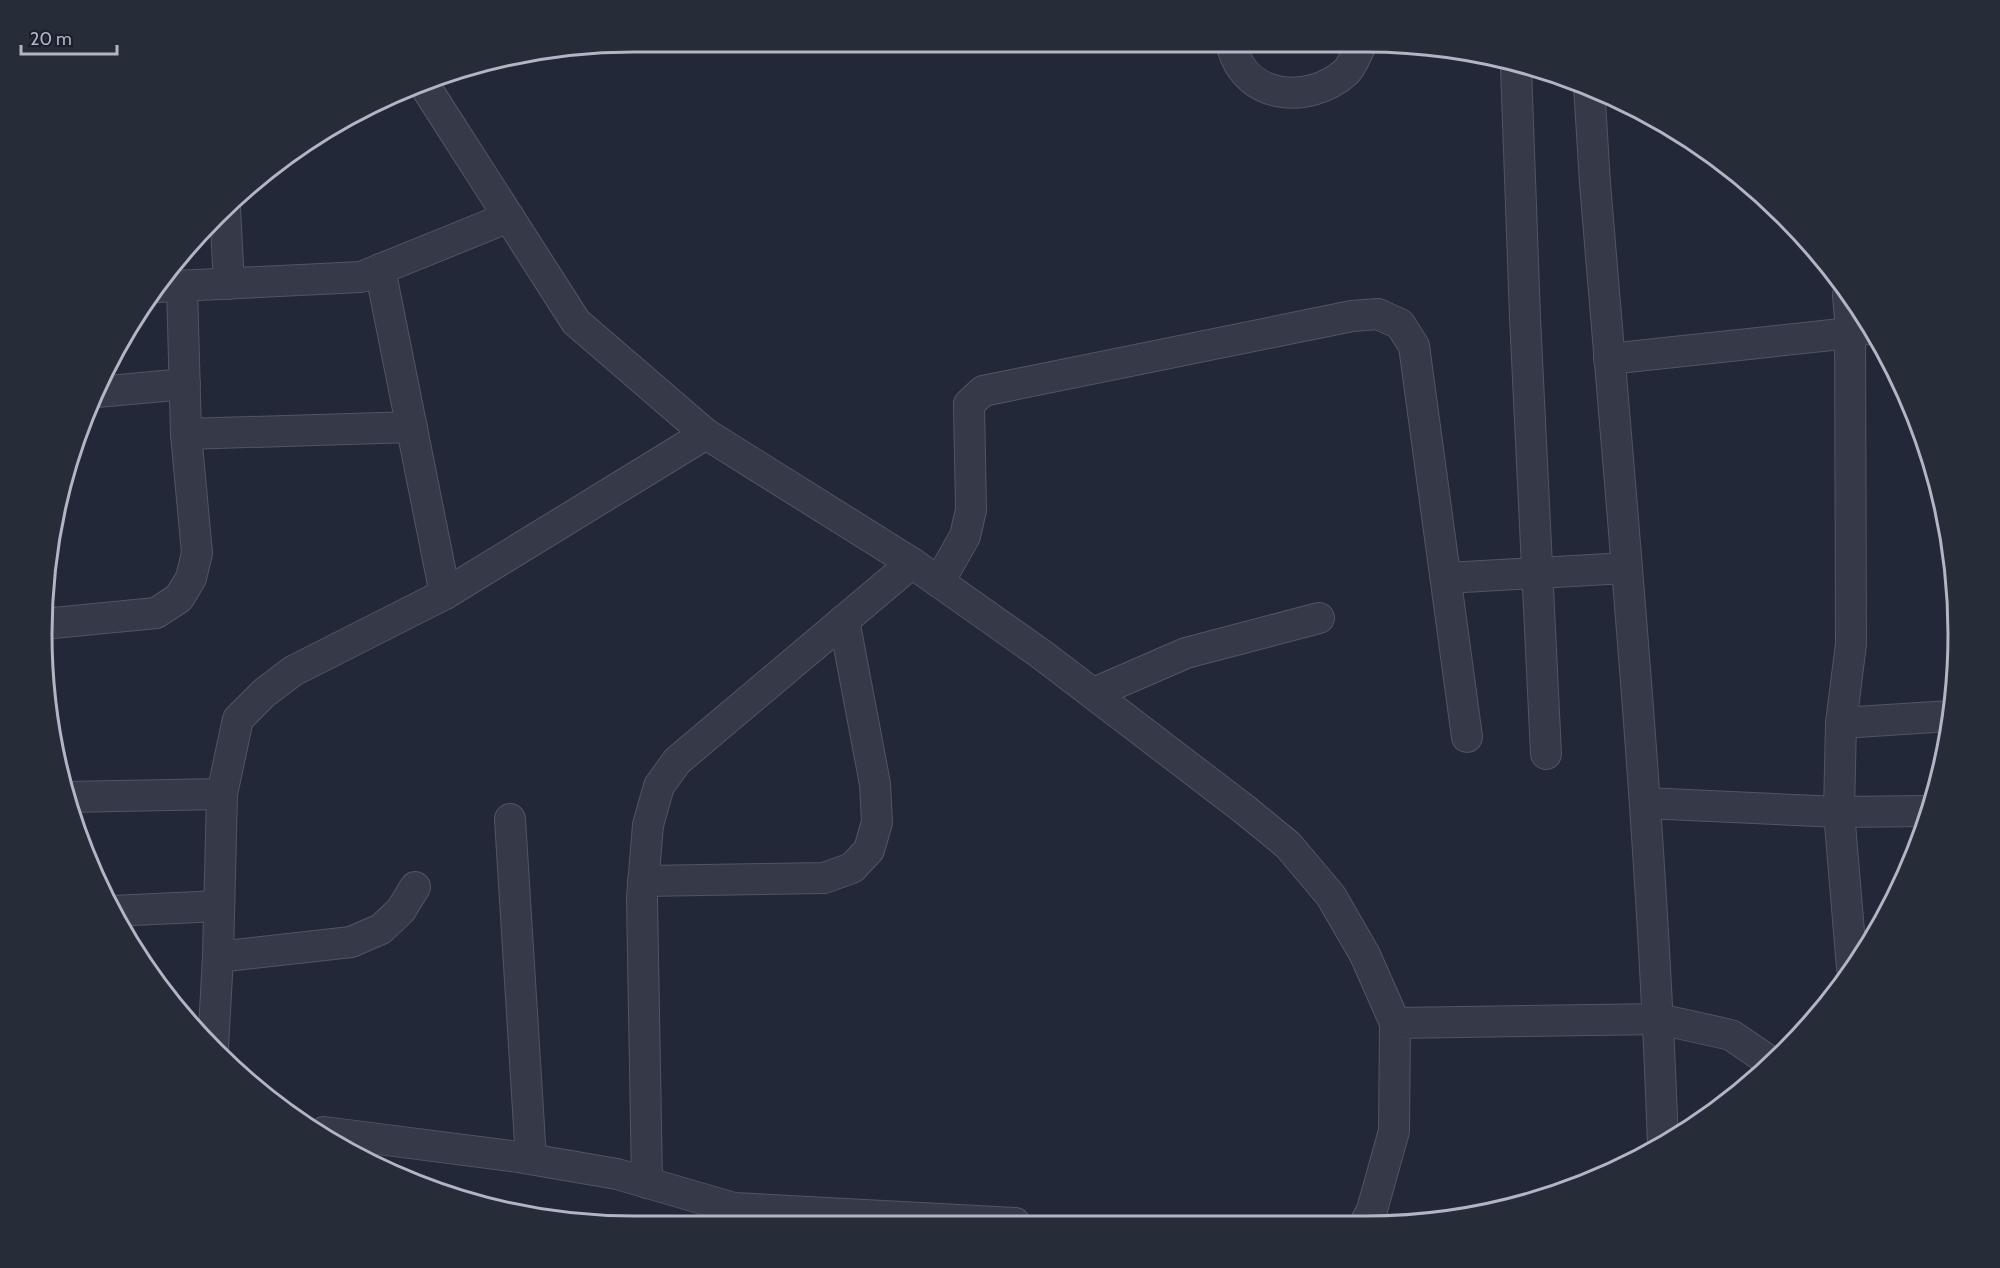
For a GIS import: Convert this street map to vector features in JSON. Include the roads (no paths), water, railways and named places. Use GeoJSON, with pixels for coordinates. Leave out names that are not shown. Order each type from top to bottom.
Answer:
{"type":"FeatureCollection","features":[{"type":"Feature","properties":{"kind":"street"},"geometry":{"type":"LineString","coordinates":[[1234,52],[1252,80],[1273,92],[1304,93],[1330,83],[1348,70],[1357,52]]}},
{"type":"Feature","properties":{"kind":"street"},"geometry":{"type":"LineString","coordinates":[[1516,72],[1525,317],[1546,754]]}},
{"type":"Feature","properties":{"kind":"street"},"geometry":{"type":"LineString","coordinates":[[427,91],[576,322],[706,434],[912,563],[1094,693],[1288,845],[1331,896],[1365,955],[1395,1023],[1394,1131],[1369,1216]]}},
{"type":"Feature","properties":{"kind":"street"},"geometry":{"type":"LineString","coordinates":[[1590,97],[1645,802],[1659,1019],[1663,1134]]}},
{"type":"Feature","properties":{"kind":"street"},"geometry":{"type":"LineString","coordinates":[[53,623],[156,613],[179,598],[191,578],[197,553],[186,434],[185,384],[169,286],[361,277],[509,217]]}},
{"type":"Feature","properties":{"kind":"street"},"geometry":{"type":"LineString","coordinates":[[226,221],[229,284]]}},
{"type":"Feature","properties":{"kind":"street"},"geometry":{"type":"LineString","coordinates":[[380,269],[445,594]]}},
{"type":"Feature","properties":{"kind":"street"},"geometry":{"type":"LineString","coordinates":[[939,582],[965,536],[971,510],[969,404],[983,391],[1352,316],[1378,314],[1400,324],[1414,346],[1467,737]]}},
{"type":"Feature","properties":{"kind":"street"},"geometry":{"type":"LineString","coordinates":[[1610,359],[1861,330],[1851,644],[1841,723],[1839,812],[1851,954]]}},
{"type":"Feature","properties":{"kind":"street"},"geometry":{"type":"LineString","coordinates":[[106,391],[185,384]]}},
{"type":"Feature","properties":{"kind":"street"},"geometry":{"type":"LineString","coordinates":[[186,434],[412,427]]}},
{"type":"Feature","properties":{"kind":"street"},"geometry":{"type":"LineString","coordinates":[[214,1035],[222,794],[238,719],[264,693],[293,671],[445,594],[706,434]]}},
{"type":"Feature","properties":{"kind":"street"},"geometry":{"type":"LineString","coordinates":[[647,1183],[642,898],[648,825],[659,786],[676,761],[912,563]]}},
{"type":"Feature","properties":{"kind":"street"},"geometry":{"type":"LineString","coordinates":[[1446,578],[1626,568]]}},
{"type":"Feature","properties":{"kind":"street"},"geometry":{"type":"LineString","coordinates":[[1094,693],[1186,653],[1319,618]]}},
{"type":"Feature","properties":{"kind":"street"},"geometry":{"type":"LineString","coordinates":[[643,881],[824,878],[852,868],[869,850],[877,822],[875,784],[844,620]]}},
{"type":"Feature","properties":{"kind":"street"},"geometry":{"type":"LineString","coordinates":[[1841,723],[1942,717]]}},
{"type":"Feature","properties":{"kind":"street"},"geometry":{"type":"LineString","coordinates":[[76,797],[222,794]]}},
{"type":"Feature","properties":{"kind":"street"},"geometry":{"type":"LineString","coordinates":[[1645,802],[1839,812],[1920,811]]}},
{"type":"Feature","properties":{"kind":"street"},"geometry":{"type":"LineString","coordinates":[[510,819],[531,1159]]}},
{"type":"Feature","properties":{"kind":"street"},"geometry":{"type":"LineString","coordinates":[[218,957],[351,942],[381,929],[401,910],[415,887]]}},
{"type":"Feature","properties":{"kind":"street"},"geometry":{"type":"LineString","coordinates":[[122,911],[219,906]]}},
{"type":"Feature","properties":{"kind":"street"},"geometry":{"type":"LineString","coordinates":[[1395,1023],[1659,1019],[1731,1035],[1764,1057]]}},
{"type":"Feature","properties":{"kind":"street"},"geometry":{"type":"LineString","coordinates":[[336,1134],[531,1159],[617,1174],[734,1208],[884,1216]]}}]}
